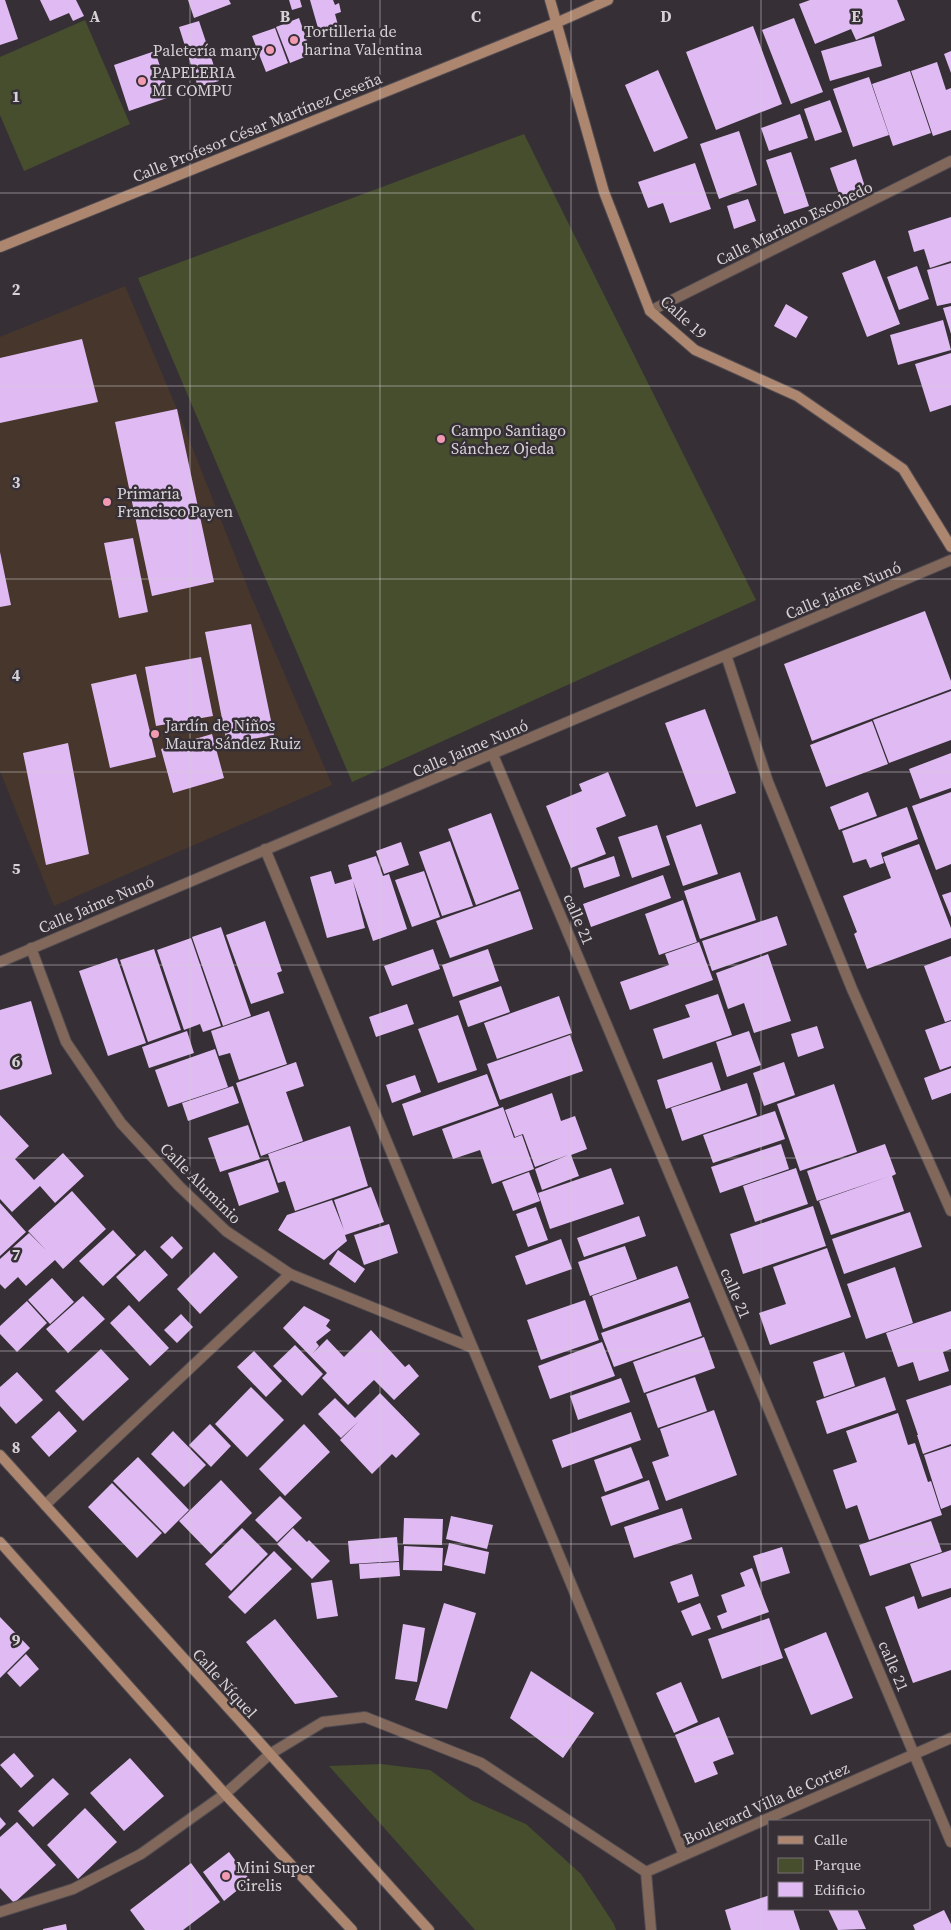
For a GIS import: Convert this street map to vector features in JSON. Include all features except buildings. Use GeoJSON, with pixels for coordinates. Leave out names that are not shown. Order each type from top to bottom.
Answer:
{"type":"FeatureCollection","features":[{"type":"Feature","properties":{"kind":"street","name":"Calle 19"},"geometry":{"type":"LineString","coordinates":[[550,0],[604,192],[650,311],[695,350],[797,396],[903,469],[951,547]]}},
{"type":"Feature","properties":{"kind":"street","name":"Calle Profesor César Martínez Ceseña"},"geometry":{"type":"LineString","coordinates":[[0,247],[556,23],[608,0]]}},
{"type":"Feature","properties":{"kind":"street","name":"Calle Mariano Escobedo"},"geometry":{"type":"LineString","coordinates":[[650,311],[951,161]]}},
{"type":"Feature","properties":{"kind":"street","name":"Calle Jaime Nunó"},"geometry":{"type":"LineString","coordinates":[[0,962],[951,560]]}},
{"type":"Feature","properties":{"kind":"street"},"geometry":{"type":"LineString","coordinates":[[726,655],[768,782],[852,989],[951,1211]]}},
{"type":"Feature","properties":{"kind":"street","name":"calle 21"},"geometry":{"type":"LineString","coordinates":[[493,755],[951,1842]]}},
{"type":"Feature","properties":{"kind":"street"},"geometry":{"type":"LineString","coordinates":[[265,849],[684,1855]]}},
{"type":"Feature","properties":{"kind":"street","name":"Calle Aluminio"},"geometry":{"type":"LineString","coordinates":[[31,948],[66,1042],[121,1123],[179,1186],[226,1231],[290,1274],[473,1348]]}},
{"type":"Feature","properties":{"kind":"street"},"geometry":{"type":"LineString","coordinates":[[45,1505],[290,1274]]}},
{"type":"Feature","properties":{"kind":"street","name":"Calle Níquel"},"geometry":{"type":"LineString","coordinates":[[0,1455],[429,1930]]}},
{"type":"Feature","properties":{"kind":"street"},"geometry":{"type":"LineString","coordinates":[[0,1542],[225,1794],[352,1930]]}},
{"type":"Feature","properties":{"kind":"street"},"geometry":{"type":"LineString","coordinates":[[0,1912],[73,1888],[140,1854],[225,1794],[270,1754],[323,1722],[365,1717],[481,1763],[646,1872],[651,1930]]}},
{"type":"Feature","properties":{"kind":"street","name":"Boulevard Villa de Cortez"},"geometry":{"type":"LineString","coordinates":[[646,1872],[951,1738]]}},
{"type":"Feature","properties":{"kind":"shaded area"},"geometry":{"type":"Polygon","coordinates":[[[125,286],[177,409],[251,596],[332,785],[54,906],[0,771],[0,337],[125,286]]]}},
{"type":"Feature","properties":{"kind":"green space"},"geometry":{"type":"Polygon","coordinates":[[[85,20],[130,124],[24,171],[0,115],[0,57],[85,20]]]}},
{"type":"Feature","properties":{"kind":"green space","name":"Campo Santiago Sánchez Ojeda"},"geometry":{"type":"Polygon","coordinates":[[[524,134],[756,600],[352,782],[138,278],[524,134]]]}},
{"type":"Feature","properties":{"kind":"green space"},"geometry":{"type":"Polygon","coordinates":[[[381,1764],[430,1770],[471,1800],[526,1824],[581,1874],[616,1930],[475,1930],[329,1766],[381,1764]]]}},
{"type":"Feature","properties":{"kind":"place","name":"Tortilleria de harina Valentina"},"geometry":{"type":"Point","coordinates":[294,40]}},
{"type":"Feature","properties":{"kind":"place","name":"Paletería many"},"geometry":{"type":"Point","coordinates":[270,50]}},
{"type":"Feature","properties":{"kind":"place","name":"PAPELERIA MI COMPU"},"geometry":{"type":"Point","coordinates":[142,81]}},
{"type":"Feature","properties":{"kind":"place","name":"Campo Santiago Sánchez Ojeda"},"geometry":{"type":"Point","coordinates":[441,439]}},
{"type":"Feature","properties":{"kind":"place","name":"Primaria Francisco Payen"},"geometry":{"type":"Point","coordinates":[107,502]}},
{"type":"Feature","properties":{"kind":"place","name":"Jardín de Niños Maura Sández Ruiz"},"geometry":{"type":"Point","coordinates":[155,734]}},
{"type":"Feature","properties":{"kind":"place","name":"Mini Super Cirelis"},"geometry":{"type":"Point","coordinates":[226,1876]}}]}
